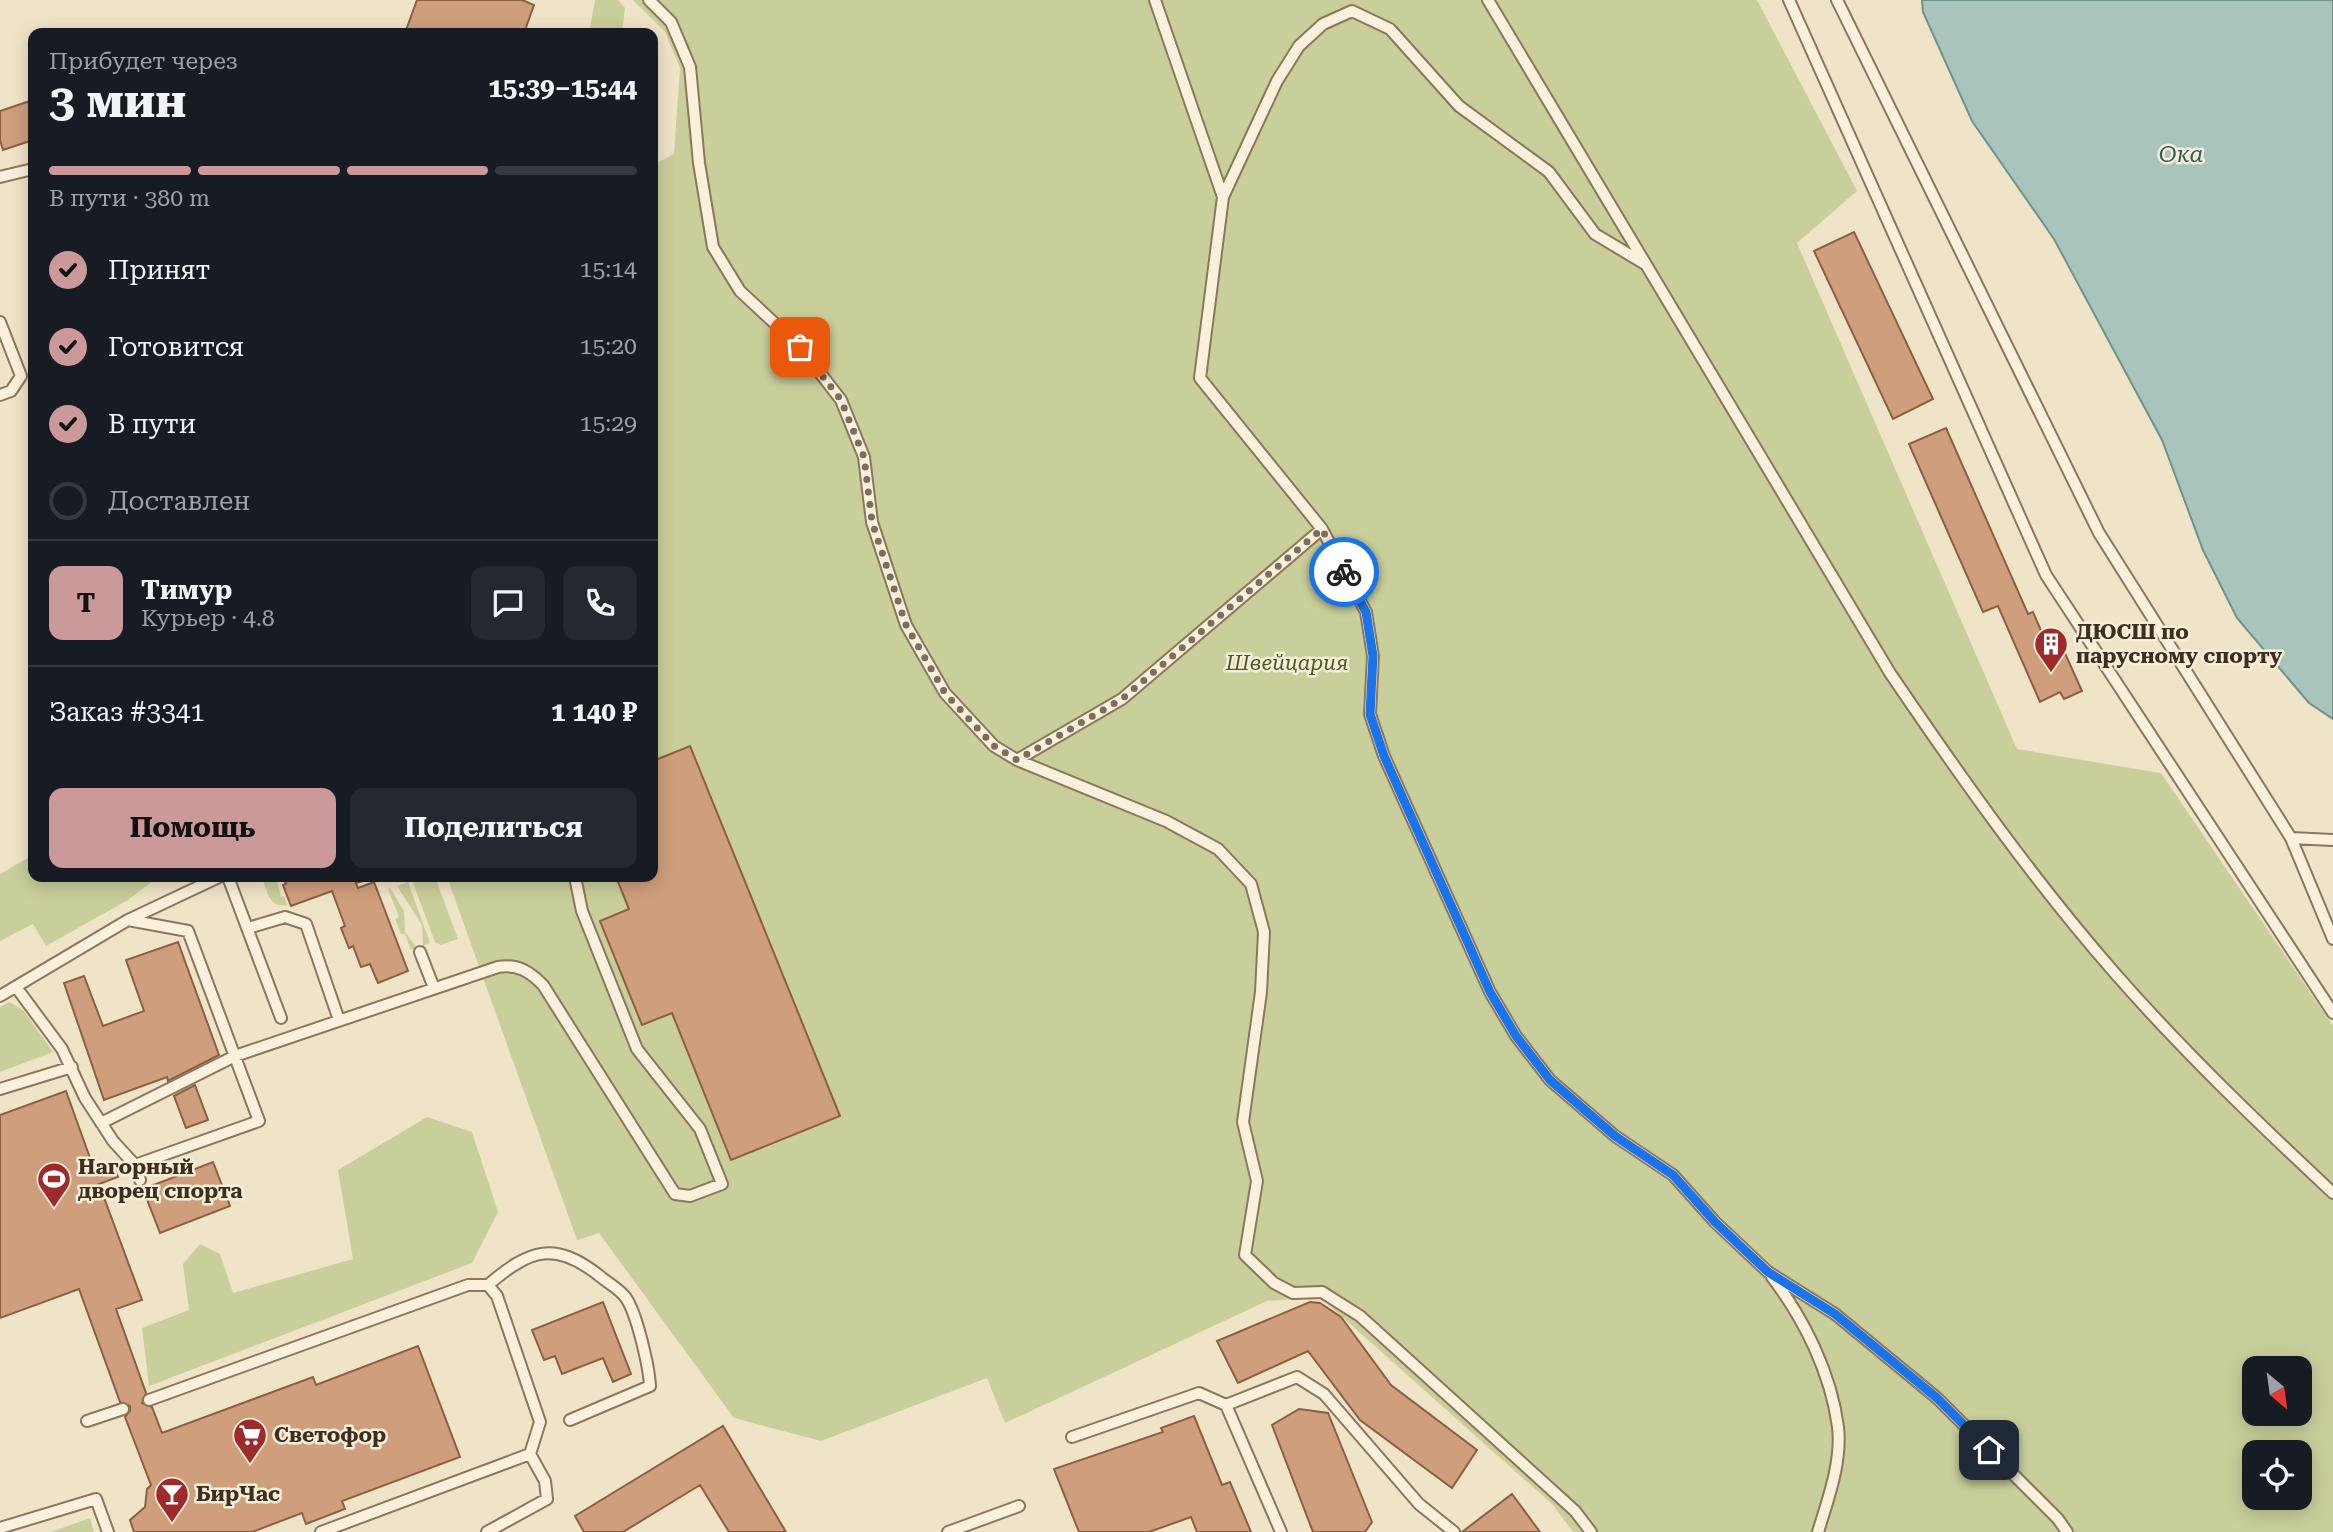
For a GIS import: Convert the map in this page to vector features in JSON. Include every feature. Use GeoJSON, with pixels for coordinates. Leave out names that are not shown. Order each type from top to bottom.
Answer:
{"type":"FeatureCollection","features":[{"type":"Feature","properties":{"kind":"lane"},"geometry":{"type":"LineString","coordinates":[[649,0],[671,22],[690,67],[699,163],[713,247],[740,290],[800,347],[841,400],[864,457],[872,522],[906,625],[945,693],[994,746],[1017,760],[1166,821],[1218,849],[1251,884],[1264,932],[1261,992],[1243,1122],[1257,1181],[1245,1255],[1274,1283],[1293,1293],[1322,1293],[1360,1316],[1575,1511],[1591,1532]]}},
{"type":"Feature","properties":{"kind":"lane"},"geometry":{"type":"LineString","coordinates":[[1155,0],[1223,197]]}},
{"type":"Feature","properties":{"kind":"lane"},"geometry":{"type":"LineString","coordinates":[[1489,0],[1890,673],[1963,779],[2037,879],[2113,971],[2248,1113],[2333,1193]]}},
{"type":"Feature","properties":{"kind":"lane"},"geometry":{"type":"LineString","coordinates":[[1789,0],[2046,575],[2333,1013]]}},
{"type":"Feature","properties":{"kind":"lane"},"geometry":{"type":"LineString","coordinates":[[1837,0],[2099,533],[2291,838],[2333,939]]}},
{"type":"Feature","properties":{"kind":"lane"},"geometry":{"type":"LineString","coordinates":[[1645,264],[1595,234],[1549,172],[1459,106],[1390,29],[1352,11],[1322,24],[1299,46],[1277,81],[1223,197],[1200,378],[1322,529],[1366,612],[1373,656],[1370,714],[1384,756],[1490,992],[1516,1036],[1550,1080],[1615,1136],[1673,1175],[1715,1222],[1768,1272],[1792,1303],[1823,1368],[1838,1429],[1834,1477],[1818,1532]]}},
{"type":"Feature","properties":{"kind":"lane"},"geometry":{"type":"LineString","coordinates":[[0,177],[28,170]]}},
{"type":"Feature","properties":{"kind":"lane"},"geometry":{"type":"LineString","coordinates":[[0,322],[21,376],[11,391],[0,395]]}},
{"type":"Feature","properties":{"kind":"lane"},"geometry":{"type":"LineString","coordinates":[[1017,760],[1122,699],[1322,529]]}},
{"type":"Feature","properties":{"kind":"lane"},"geometry":{"type":"LineString","coordinates":[[2291,838],[2333,840]]}},
{"type":"Feature","properties":{"kind":"lane"},"geometry":{"type":"LineString","coordinates":[[0,996],[128,920],[208,882]]}},
{"type":"Feature","properties":{"kind":"lane"},"geometry":{"type":"LineString","coordinates":[[230,882],[281,1018]]}},
{"type":"Feature","properties":{"kind":"lane"},"geometry":{"type":"LineString","coordinates":[[101,1123],[235,1056],[498,967],[513,965],[531,973],[543,985],[666,1185],[675,1194],[690,1196],[722,1184],[701,1129],[637,1049],[582,911],[576,882]]}},
{"type":"Feature","properties":{"kind":"lane"},"geometry":{"type":"LineString","coordinates":[[247,928],[285,917],[306,924],[339,1020]]}},
{"type":"Feature","properties":{"kind":"lane"},"geometry":{"type":"LineString","coordinates":[[128,920],[188,931],[259,1121],[135,1165]]}},
{"type":"Feature","properties":{"kind":"lane"},"geometry":{"type":"LineString","coordinates":[[421,952],[434,988]]}},
{"type":"Feature","properties":{"kind":"lane"},"geometry":{"type":"LineString","coordinates":[[16,987],[72,1067],[113,1141],[135,1165],[140,1180]]}},
{"type":"Feature","properties":{"kind":"lane"},"geometry":{"type":"LineString","coordinates":[[0,1089],[72,1067]]}},
{"type":"Feature","properties":{"kind":"lane"},"geometry":{"type":"LineString","coordinates":[[149,1400],[468,1284],[488,1285],[516,1261],[554,1251],[583,1262],[626,1298],[648,1364],[650,1386],[570,1420]]}},
{"type":"Feature","properties":{"kind":"lane"},"geometry":{"type":"LineString","coordinates":[[1768,1272],[1835,1314],[1937,1398],[2058,1519],[2067,1532]]}},
{"type":"Feature","properties":{"kind":"lane"},"geometry":{"type":"LineString","coordinates":[[486,1532],[547,1499],[545,1481],[530,1454],[540,1422],[496,1296],[488,1285]]}},
{"type":"Feature","properties":{"kind":"lane"},"geometry":{"type":"LineString","coordinates":[[1226,1405],[1297,1377],[1324,1394],[1419,1504],[1454,1532]]}},
{"type":"Feature","properties":{"kind":"lane"},"geometry":{"type":"LineString","coordinates":[[1072,1437],[1199,1393],[1226,1405],[1281,1532]]}},
{"type":"Feature","properties":{"kind":"lane"},"geometry":{"type":"LineString","coordinates":[[87,1420],[123,1409]]}},
{"type":"Feature","properties":{"kind":"lane"},"geometry":{"type":"LineString","coordinates":[[321,1532],[337,1529],[530,1454]]}},
{"type":"Feature","properties":{"kind":"lane"},"geometry":{"type":"LineString","coordinates":[[0,1528],[96,1499],[108,1532]]}},
{"type":"Feature","properties":{"kind":"lane"},"geometry":{"type":"LineString","coordinates":[[948,1532],[1018,1506]]}},
{"type":"Feature","properties":{"kind":"green space"},"geometry":{"type":"Polygon","coordinates":[[[595,0],[618,0],[625,8],[623,28],[590,28],[595,0]]]}},
{"type":"Feature","properties":{"kind":"green space","name":"Швейцария"},"geometry":{"type":"Polygon","coordinates":[[[633,0],[1757,0],[1857,191],[1797,243],[2017,749],[2161,773],[2333,1026],[2333,1532],[1573,1532],[1553,1505],[1320,1297],[1267,1301],[1005,1423],[987,1378],[821,1441],[734,1418],[599,1233],[577,1240],[449,882],[658,882],[658,162],[674,154],[680,68],[665,32],[633,0]]]}},
{"type":"Feature","properties":{"kind":"green space"},"geometry":{"type":"Polygon","coordinates":[[[28,858],[28,882],[151,882],[128,900],[46,946],[33,924],[0,941],[0,874],[28,858]]]}},
{"type":"Feature","properties":{"kind":"green space"},"geometry":{"type":"Polygon","coordinates":[[[264,882],[277,882],[281,897],[284,896],[287,905],[276,904],[267,893],[264,882]]]}},
{"type":"Feature","properties":{"kind":"green space"},"geometry":{"type":"Polygon","coordinates":[[[408,882],[430,943],[423,946],[422,925],[397,886],[408,882]]]}},
{"type":"Feature","properties":{"kind":"green space"},"geometry":{"type":"Polygon","coordinates":[[[437,882],[458,939],[441,945],[435,942],[413,883],[437,882]]]}},
{"type":"Feature","properties":{"kind":"green space"},"geometry":{"type":"Polygon","coordinates":[[[390,888],[404,911],[405,932],[417,948],[411,950],[405,934],[401,934],[395,919],[399,917],[388,889],[390,888]]]}},
{"type":"Feature","properties":{"kind":"green space"},"geometry":{"type":"Polygon","coordinates":[[[9,1002],[23,1010],[53,1052],[0,1072],[0,1007],[9,1002]]]}},
{"type":"Feature","properties":{"kind":"green space"},"geometry":{"type":"Polygon","coordinates":[[[427,1117],[472,1132],[498,1212],[472,1263],[149,1386],[142,1328],[189,1310],[183,1264],[200,1244],[220,1254],[233,1293],[353,1259],[338,1170],[427,1117]]]}},
{"type":"Feature","properties":{"kind":"green space"},"geometry":{"type":"Polygon","coordinates":[[[90,1518],[94,1532],[51,1532],[90,1518]]]}},
{"type":"Feature","properties":{"kind":"water","name":"Ока"},"geometry":{"type":"Polygon","coordinates":[[[1922,0],[2333,0],[2333,719],[2309,703],[2237,618],[2203,550],[2162,440],[2054,239],[1972,121],[1923,12],[1922,0]]]}},
{"type":"Feature","properties":{"kind":"building"},"geometry":{"type":"Polygon","coordinates":[[[417,0],[522,0],[534,5],[526,28],[407,28],[417,0]]]}},
{"type":"Feature","properties":{"kind":"building"},"geometry":{"type":"Polygon","coordinates":[[[28,102],[28,142],[3,150],[0,140],[0,111],[28,102]]]}},
{"type":"Feature","properties":{"kind":"building"},"geometry":{"type":"Polygon","coordinates":[[[1854,232],[1933,399],[1893,419],[1814,251],[1854,232]]]}},
{"type":"Feature","properties":{"kind":"building"},"geometry":{"type":"Polygon","coordinates":[[[1946,428],[2028,614],[2033,612],[2052,656],[2064,651],[2082,691],[2064,699],[2060,692],[2040,702],[1998,606],[1983,612],[1909,444],[1946,428]]]}},
{"type":"Feature","properties":{"kind":"building"},"geometry":{"type":"Polygon","coordinates":[[[690,746],[840,1116],[731,1160],[672,1013],[642,1025],[600,921],[629,909],[618,882],[658,882],[658,759],[690,746]]]}},
{"type":"Feature","properties":{"kind":"building"},"geometry":{"type":"Polygon","coordinates":[[[285,882],[360,882],[356,883],[358,888],[374,882],[408,971],[378,983],[370,964],[361,967],[353,946],[349,948],[341,928],[345,926],[332,891],[291,906],[283,885],[285,882]]]}},
{"type":"Feature","properties":{"kind":"building"},"geometry":{"type":"Polygon","coordinates":[[[178,942],[219,1055],[168,1081],[167,1077],[104,1100],[64,983],[84,976],[103,1026],[144,1011],[126,960],[178,942]]]}},
{"type":"Feature","properties":{"kind":"building"},"geometry":{"type":"Polygon","coordinates":[[[195,1085],[208,1120],[186,1128],[174,1096],[195,1085]]]}},
{"type":"Feature","properties":{"kind":"building"},"geometry":{"type":"Polygon","coordinates":[[[66,1091],[94,1169],[112,1162],[118,1177],[99,1184],[142,1300],[116,1309],[146,1393],[142,1403],[152,1407],[162,1433],[313,1377],[316,1385],[418,1346],[460,1457],[342,1501],[345,1509],[306,1524],[302,1513],[252,1532],[134,1532],[130,1520],[145,1507],[147,1489],[151,1485],[125,1417],[130,1406],[120,1402],[79,1289],[0,1318],[0,1115],[66,1091]]]}},
{"type":"Feature","properties":{"kind":"building"},"geometry":{"type":"Polygon","coordinates":[[[213,1162],[230,1206],[160,1233],[143,1189],[213,1162]]]}},
{"type":"Feature","properties":{"kind":"building"},"geometry":{"type":"Polygon","coordinates":[[[603,1302],[631,1374],[613,1382],[603,1358],[562,1374],[555,1356],[544,1360],[532,1330],[603,1302]]]}},
{"type":"Feature","properties":{"kind":"building"},"geometry":{"type":"Polygon","coordinates":[[[1310,1302],[1320,1303],[1341,1317],[1391,1385],[1477,1450],[1452,1488],[1360,1420],[1308,1351],[1238,1383],[1217,1341],[1310,1302]]]}},
{"type":"Feature","properties":{"kind":"building"},"geometry":{"type":"Polygon","coordinates":[[[1299,1409],[1328,1413],[1372,1522],[1365,1532],[1313,1532],[1272,1425],[1299,1409]]]}},
{"type":"Feature","properties":{"kind":"building"},"geometry":{"type":"Polygon","coordinates":[[[1194,1416],[1222,1485],[1230,1482],[1251,1532],[1197,1532],[1191,1517],[1149,1532],[1079,1532],[1054,1469],[1163,1432],[1161,1428],[1194,1416]]]}},
{"type":"Feature","properties":{"kind":"building"},"geometry":{"type":"Polygon","coordinates":[[[723,1426],[786,1532],[729,1532],[700,1485],[623,1532],[584,1532],[575,1516],[723,1426]]]}},
{"type":"Feature","properties":{"kind":"building"},"geometry":{"type":"Polygon","coordinates":[[[1512,1494],[1540,1532],[1462,1532],[1512,1494]]]}},
{"type":"Feature","properties":{"kind":"way so far"},"geometry":{"type":"LineString","coordinates":[[800,347],[841,400],[864,457],[872,522],[906,625],[945,693],[994,746],[1017,760],[1122,699],[1322,529],[1344,572]]}},
{"type":"Feature","properties":{"kind":"place","name":"ДЮСШ по парусному спорту"},"geometry":{"type":"Point","coordinates":[2051,674]}},
{"type":"Feature","properties":{"kind":"place","name":"Нагорный дворец спорта"},"geometry":{"type":"Point","coordinates":[54,1209]}},
{"type":"Feature","properties":{"kind":"place","name":"Светофор"},"geometry":{"type":"Point","coordinates":[250,1465]}},
{"type":"Feature","properties":{"kind":"place","name":"БирЧас"},"geometry":{"type":"Point","coordinates":[172,1524]}},
{"type":"Feature","properties":{"kind":"route"},"geometry":{"type":"LineString","coordinates":[[1344,572],[1366,612],[1373,656],[1370,714],[1384,756],[1490,992],[1516,1036],[1550,1080],[1615,1136],[1673,1175],[1715,1222],[1768,1272],[1835,1314],[1937,1398],[1989,1450]]}}]}
